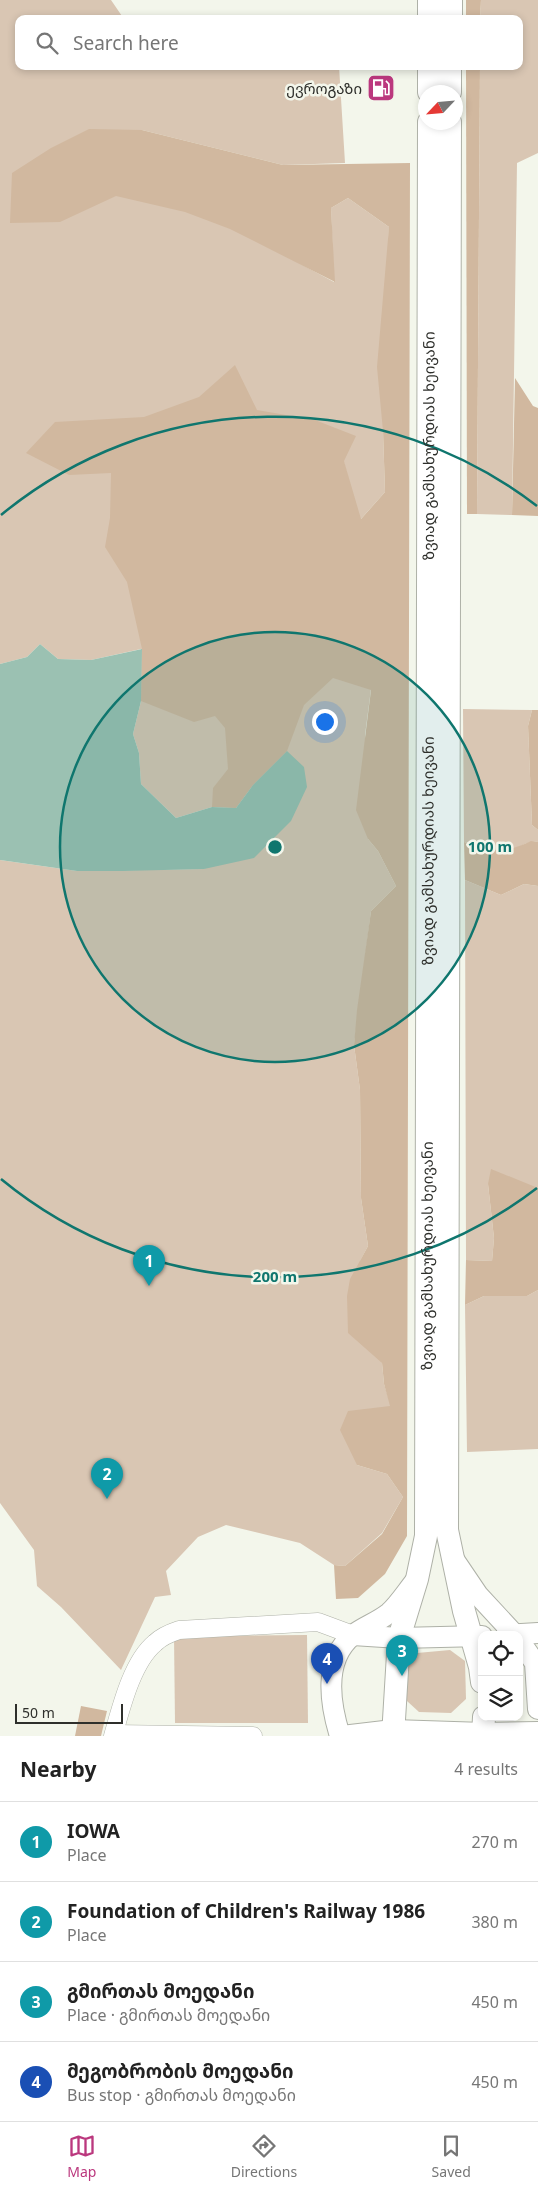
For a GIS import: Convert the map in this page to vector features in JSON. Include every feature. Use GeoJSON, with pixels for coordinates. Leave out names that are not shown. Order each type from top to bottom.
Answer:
{"type":"FeatureCollection","features":[{"type":"Feature","properties":{"kind":"main road"},"geometry":{"type":"LineString","coordinates":[[429,0],[429,15]]}},
{"type":"Feature","properties":{"kind":"main road"},"geometry":{"type":"LineString","coordinates":[[450,15],[451,0]]}},
{"type":"Feature","properties":{"kind":"main road"},"geometry":{"type":"LineString","coordinates":[[429,70],[429,85]]}},
{"type":"Feature","properties":{"kind":"main road"},"geometry":{"type":"LineString","coordinates":[[450,70],[450,85]]}},
{"type":"Feature","properties":{"kind":"main road","name":"ზვიად გამსახურდიას ხეივანი"},"geometry":{"type":"LineString","coordinates":[[429,130],[447,1530],[452,1555],[477,1637],[481,1676]]}},
{"type":"Feature","properties":{"kind":"main road","name":"ზვიად გამსახურდიას ხეივანი"},"geometry":{"type":"LineString","coordinates":[[438,837],[450,130]]}},
{"type":"Feature","properties":{"kind":"main road","name":"ზვიად გამსახურდიას ხეივანი"},"geometry":{"type":"LineString","coordinates":[[393,1733],[399,1638],[417,1579],[426,1536],[438,908]]}},
{"type":"Feature","properties":{"kind":"main road"},"geometry":{"type":"LineString","coordinates":[[452,1555],[478,1595],[495,1616],[512,1631]]}},
{"type":"Feature","properties":{"kind":"main road"},"geometry":{"type":"LineString","coordinates":[[417,1579],[388,1613],[353,1635],[340,1647],[333,1669],[331,1692],[334,1714],[341,1736],[484,1729],[538,1734]]}},
{"type":"Feature","properties":{"kind":"main road"},"geometry":{"type":"LineString","coordinates":[[523,1634],[538,1633]]}},
{"type":"Feature","properties":{"kind":"main road"},"geometry":{"type":"LineString","coordinates":[[353,1635],[399,1638],[477,1637]]}},
{"type":"Feature","properties":{"kind":"main road"},"geometry":{"type":"LineString","coordinates":[[523,1646],[535,1663],[538,1709]]}},
{"type":"Feature","properties":{"kind":"street"},"geometry":{"type":"LineString","coordinates":[[253,1736],[113,1735],[131,1680],[153,1644],[165,1635],[179,1630],[318,1622],[353,1635]]}},
{"type":"Feature","properties":{"kind":"shaded area"},"geometry":{"type":"Polygon","coordinates":[[[0,0],[111,0],[121,15],[15,15],[15,70],[339,70],[345,163],[283,165],[142,130],[109,161],[334,282],[331,208],[348,198],[389,227],[383,431],[385,492],[360,520],[334,427],[371,689],[365,735],[368,839],[378,851],[396,886],[371,911],[354,1045],[360,1090],[361,1198],[368,1246],[360,1261],[382,1363],[384,1384],[391,1406],[357,1465],[387,1474],[403,1497],[382,1533],[345,1566],[334,1565],[300,1543],[226,1525],[198,1537],[166,1571],[171,1595],[155,1597],[121,1670],[61,1607],[37,1586],[34,1550],[0,1503],[0,860],[77,871],[204,869],[253,785],[236,808],[212,807],[176,818],[141,784],[139,753],[133,734],[141,701],[141,649],[91,660],[58,659],[40,644],[27,657],[0,664],[0,0]]]}},
{"type":"Feature","properties":{"kind":"shaded area"},"geometry":{"type":"Polygon","coordinates":[[[466,0],[481,0],[480,15],[466,15],[466,0]]]}},
{"type":"Feature","properties":{"kind":"shaded area"},"geometry":{"type":"Polygon","coordinates":[[[481,0],[538,0],[538,153],[517,163],[512,515],[477,514],[480,70],[523,70],[523,15],[480,15],[481,0]]]}},
{"type":"Feature","properties":{"kind":"shaded area"},"geometry":{"type":"Polygon","coordinates":[[[466,70],[480,70],[477,514],[467,514],[466,70]]]}},
{"type":"Feature","properties":{"kind":"shaded area"},"geometry":{"type":"Polygon","coordinates":[[[89,129],[142,130],[283,165],[410,163],[407,1536],[385,1574],[358,1598],[336,1599],[334,1565],[345,1566],[382,1534],[403,1497],[387,1474],[357,1465],[340,1430],[348,1411],[390,1406],[384,1384],[382,1363],[348,1333],[347,1296],[350,1279],[368,1246],[361,1198],[360,1090],[354,1045],[357,1010],[371,911],[396,886],[378,851],[368,839],[356,810],[371,690],[333,678],[304,705],[287,751],[253,785],[236,808],[212,807],[213,788],[228,769],[225,728],[215,716],[194,722],[141,701],[142,649],[127,582],[105,547],[110,518],[111,473],[69,475],[26,453],[55,422],[144,417],[199,397],[235,365],[257,410],[315,420],[356,436],[344,461],[361,519],[385,492],[383,431],[377,367],[389,227],[348,198],[331,208],[335,282],[230,229],[185,212],[116,196],[60,222],[10,223],[12,173],[51,148],[89,129]]]}},
{"type":"Feature","properties":{"kind":"shaded area"},"geometry":{"type":"Polygon","coordinates":[[[515,378],[533,406],[538,408],[538,516],[512,515],[515,378]]]}},
{"type":"Feature","properties":{"kind":"shaded area"},"geometry":{"type":"Polygon","coordinates":[[[40,644],[58,659],[91,660],[142,649],[141,701],[133,734],[139,753],[141,784],[176,818],[212,807],[236,808],[253,785],[287,751],[304,767],[307,787],[291,821],[254,858],[204,869],[77,871],[0,860],[0,664],[27,657],[40,644]]]}},
{"type":"Feature","properties":{"kind":"shaded area"},"geometry":{"type":"Polygon","coordinates":[[[463,709],[532,710],[528,726],[532,825],[538,830],[538,842],[524,844],[512,850],[500,851],[464,842],[463,709]]]}},
{"type":"Feature","properties":{"kind":"shaded area"},"geometry":{"type":"Polygon","coordinates":[[[532,710],[538,710],[538,830],[532,825],[528,726],[532,710]]]}},
{"type":"Feature","properties":{"kind":"shaded area"},"geometry":{"type":"Polygon","coordinates":[[[531,841],[538,842],[538,886],[524,884],[501,895],[465,880],[464,842],[491,850],[505,850],[531,841]]]}},
{"type":"Feature","properties":{"kind":"shaded area"},"geometry":{"type":"Polygon","coordinates":[[[465,880],[501,895],[524,884],[538,886],[538,1188],[488,1184],[494,1238],[492,1261],[466,1260],[465,880]]]}},
{"type":"Feature","properties":{"kind":"shaded area"},"geometry":{"type":"Polygon","coordinates":[[[491,1169],[538,1188],[538,1290],[527,1296],[484,1296],[465,1305],[466,1260],[492,1261],[494,1238],[488,1184],[491,1169]]]}},
{"type":"Feature","properties":{"kind":"shaded area"},"geometry":{"type":"Polygon","coordinates":[[[538,1290],[538,1449],[467,1452],[465,1305],[484,1296],[527,1296],[538,1290]]]}},
{"type":"Feature","properties":{"kind":"shaded area"},"geometry":{"type":"Polygon","coordinates":[[[307,1635],[308,1723],[175,1723],[174,1636],[307,1635]]]}},
{"type":"Feature","properties":{"kind":"shaded area"},"geometry":{"type":"Polygon","coordinates":[[[450,1650],[465,1661],[466,1699],[451,1713],[419,1712],[407,1701],[406,1663],[417,1653],[450,1650]]]}},
{"type":"Feature","properties":{"kind":"shaded area"},"geometry":{"type":"Polygon","coordinates":[[[81,1706],[107,1711],[101,1736],[75,1736],[81,1706]]]}},
{"type":"Feature","properties":{"kind":"place","name":"ევროგაზი"},"geometry":{"type":"Point","coordinates":[381,88]}},
{"type":"Feature","properties":{"kind":"place","name":"IOWA"},"geometry":{"type":"Point","coordinates":[149,1286]}},
{"type":"Feature","properties":{"kind":"place","name":"Foundation of Children's Railway 1986"},"geometry":{"type":"Point","coordinates":[107,1499]}},
{"type":"Feature","properties":{"kind":"place","name":"გმირთას მოედანი"},"geometry":{"type":"Point","coordinates":[402,1676]}},
{"type":"Feature","properties":{"kind":"place","name":"მეგობრობის მოედანი"},"geometry":{"type":"Point","coordinates":[327,1684]}}]}
